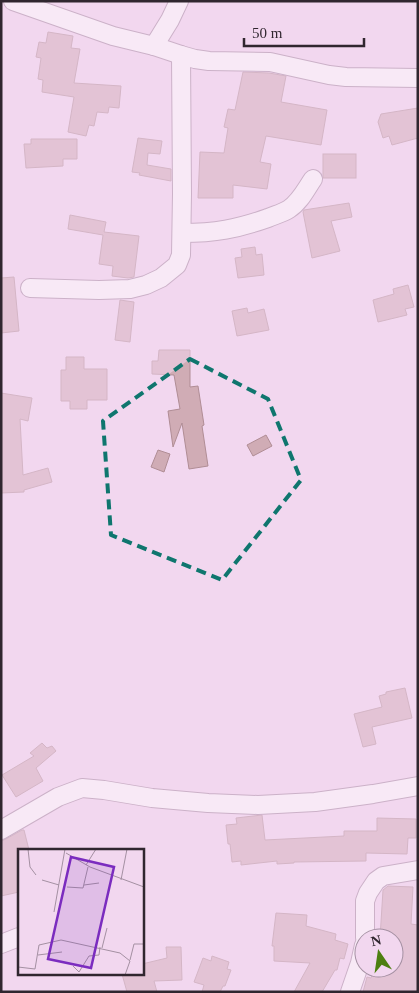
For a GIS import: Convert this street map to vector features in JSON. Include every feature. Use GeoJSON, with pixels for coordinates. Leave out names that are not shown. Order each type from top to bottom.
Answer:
{"type":"FeatureCollection","features":[{"type":"Feature","properties":{"kind":"street"},"geometry":{"type":"LineString","coordinates":[[13,1],[113,36],[195,59],[270,62],[320,74],[337,76],[418,78]]}},
{"type":"Feature","properties":{"kind":"street"},"geometry":{"type":"LineString","coordinates":[[154,46],[179,1]]}},
{"type":"Feature","properties":{"kind":"street"},"geometry":{"type":"LineString","coordinates":[[30,288],[130,289],[146,285],[161,278],[177,266],[181,255],[182,233],[181,55]]}},
{"type":"Feature","properties":{"kind":"street"},"geometry":{"type":"LineString","coordinates":[[182,233],[223,231],[248,226],[280,214],[297,202],[313,178]]}},
{"type":"Feature","properties":{"kind":"street"},"geometry":{"type":"LineString","coordinates":[[1,830],[58,797],[82,788],[152,798],[258,805],[315,802],[418,786]]}},
{"type":"Feature","properties":{"kind":"street"},"geometry":{"type":"LineString","coordinates":[[365,928],[365,901],[376,881],[383,876],[418,870]]}},
{"type":"Feature","properties":{"kind":"street"},"geometry":{"type":"LineString","coordinates":[[1,944],[18,937]]}},
{"type":"Feature","properties":{"kind":"street"},"geometry":{"type":"LineString","coordinates":[[350,992],[355,978]]}},
{"type":"Feature","properties":{"kind":"highlighted area"},"geometry":{"type":"Polygon","coordinates":[[[190,359],[268,399],[301,480],[222,580],[111,535],[103,421],[190,359]]]}},
{"type":"Feature","properties":{"kind":"building"},"geometry":{"type":"Polygon","coordinates":[[[48,32],[73,36],[71,48],[80,49],[74,83],[121,86],[119,108],[109,107],[108,113],[97,112],[94,126],[89,125],[86,136],[68,132],[74,97],[42,92],[43,80],[38,79],[41,58],[36,57],[39,42],[46,43],[48,32]]]}},
{"type":"Feature","properties":{"kind":"building"},"geometry":{"type":"Polygon","coordinates":[[[243,72],[286,76],[281,102],[327,110],[321,145],[266,136],[260,162],[271,164],[267,189],[233,185],[233,198],[198,198],[200,152],[224,153],[228,128],[224,127],[228,109],[235,110],[243,72]]]}},
{"type":"Feature","properties":{"kind":"building"},"geometry":{"type":"Polygon","coordinates":[[[418,108],[418,138],[392,145],[389,136],[383,138],[378,122],[381,114],[418,108]]]}},
{"type":"Feature","properties":{"kind":"building"},"geometry":{"type":"Polygon","coordinates":[[[138,138],[162,141],[160,154],[148,153],[147,165],[171,169],[171,181],[132,172],[138,138]]]}},
{"type":"Feature","properties":{"kind":"building"},"geometry":{"type":"Polygon","coordinates":[[[31,139],[77,139],[77,159],[63,159],[63,166],[26,168],[24,144],[31,144],[31,139]]]}},
{"type":"Feature","properties":{"kind":"building"},"geometry":{"type":"Polygon","coordinates":[[[323,154],[356,154],[356,178],[323,178],[323,154]]]}},
{"type":"Feature","properties":{"kind":"building"},"geometry":{"type":"Polygon","coordinates":[[[349,203],[352,217],[331,221],[340,251],[312,258],[304,210],[349,203]]]}},
{"type":"Feature","properties":{"kind":"building"},"geometry":{"type":"Polygon","coordinates":[[[70,215],[106,222],[104,232],[139,236],[134,277],[112,276],[113,266],[99,264],[103,235],[68,229],[70,215]]]}},
{"type":"Feature","properties":{"kind":"building"},"geometry":{"type":"Polygon","coordinates":[[[255,247],[256,255],[262,254],[264,275],[238,278],[235,258],[242,257],[241,249],[255,247]]]}},
{"type":"Feature","properties":{"kind":"building"},"geometry":{"type":"Polygon","coordinates":[[[14,277],[19,331],[1,333],[1,278],[14,277]]]}},
{"type":"Feature","properties":{"kind":"building"},"geometry":{"type":"Polygon","coordinates":[[[408,285],[414,307],[405,309],[407,315],[378,322],[373,300],[394,294],[393,289],[408,285]]]}},
{"type":"Feature","properties":{"kind":"building"},"geometry":{"type":"Polygon","coordinates":[[[120,300],[134,302],[130,342],[115,340],[120,300]]]}},
{"type":"Feature","properties":{"kind":"building"},"geometry":{"type":"Polygon","coordinates":[[[247,308],[248,313],[264,309],[269,330],[237,336],[232,311],[247,308]]]}},
{"type":"Feature","properties":{"kind":"building"},"geometry":{"type":"Polygon","coordinates":[[[159,350],[190,350],[190,387],[198,386],[208,466],[189,469],[182,423],[173,447],[168,411],[180,409],[174,375],[152,374],[152,361],[158,361],[159,350]]]}},
{"type":"Feature","properties":{"kind":"building"},"geometry":{"type":"Polygon","coordinates":[[[66,357],[84,357],[84,369],[107,369],[107,400],[87,400],[87,409],[70,409],[70,401],[61,401],[61,370],[66,370],[66,357]]]}},
{"type":"Feature","properties":{"kind":"building"},"geometry":{"type":"Polygon","coordinates":[[[1,393],[32,398],[28,421],[20,419],[23,475],[48,468],[52,482],[24,490],[24,492],[1,493],[1,393]]]}},
{"type":"Feature","properties":{"kind":"building"},"geometry":{"type":"Polygon","coordinates":[[[266,435],[272,446],[253,456],[247,445],[266,435]]]}},
{"type":"Feature","properties":{"kind":"building"},"geometry":{"type":"Polygon","coordinates":[[[158,450],[170,454],[164,472],[151,467],[158,450]]]}},
{"type":"Feature","properties":{"kind":"building"},"geometry":{"type":"Polygon","coordinates":[[[405,688],[412,718],[372,727],[376,744],[363,747],[354,714],[382,707],[379,696],[386,694],[386,692],[405,688]]]}},
{"type":"Feature","properties":{"kind":"building"},"geometry":{"type":"Polygon","coordinates":[[[42,743],[47,748],[52,746],[56,751],[36,768],[43,781],[16,797],[2,775],[34,756],[30,753],[42,743]]]}},
{"type":"Feature","properties":{"kind":"building"},"geometry":{"type":"Polygon","coordinates":[[[262,815],[265,840],[344,836],[344,831],[377,831],[377,818],[416,819],[416,838],[408,838],[407,854],[366,853],[366,861],[277,864],[277,861],[241,865],[241,861],[232,862],[226,825],[237,824],[236,818],[262,815]]]}},
{"type":"Feature","properties":{"kind":"building"},"geometry":{"type":"Polygon","coordinates":[[[24,830],[29,849],[18,849],[18,892],[1,896],[1,841],[24,830]]]}},
{"type":"Feature","properties":{"kind":"building"},"geometry":{"type":"Polygon","coordinates":[[[388,886],[413,887],[411,924],[418,925],[418,992],[363,992],[367,978],[404,978],[404,928],[381,928],[383,890],[388,886]]]}},
{"type":"Feature","properties":{"kind":"building"},"geometry":{"type":"Polygon","coordinates":[[[276,913],[307,915],[306,926],[336,934],[335,940],[348,944],[344,959],[340,958],[337,970],[335,970],[322,992],[294,992],[310,963],[274,961],[274,946],[272,946],[276,913]]]}},
{"type":"Feature","properties":{"kind":"building"},"geometry":{"type":"Polygon","coordinates":[[[166,947],[181,947],[182,980],[154,981],[157,992],[127,992],[123,976],[144,976],[144,964],[167,958],[166,947]]]}},
{"type":"Feature","properties":{"kind":"building"},"geometry":{"type":"Polygon","coordinates":[[[212,956],[229,962],[227,969],[231,970],[225,986],[223,986],[220,992],[202,992],[204,985],[194,982],[203,958],[211,961],[212,956]]]}}]}
